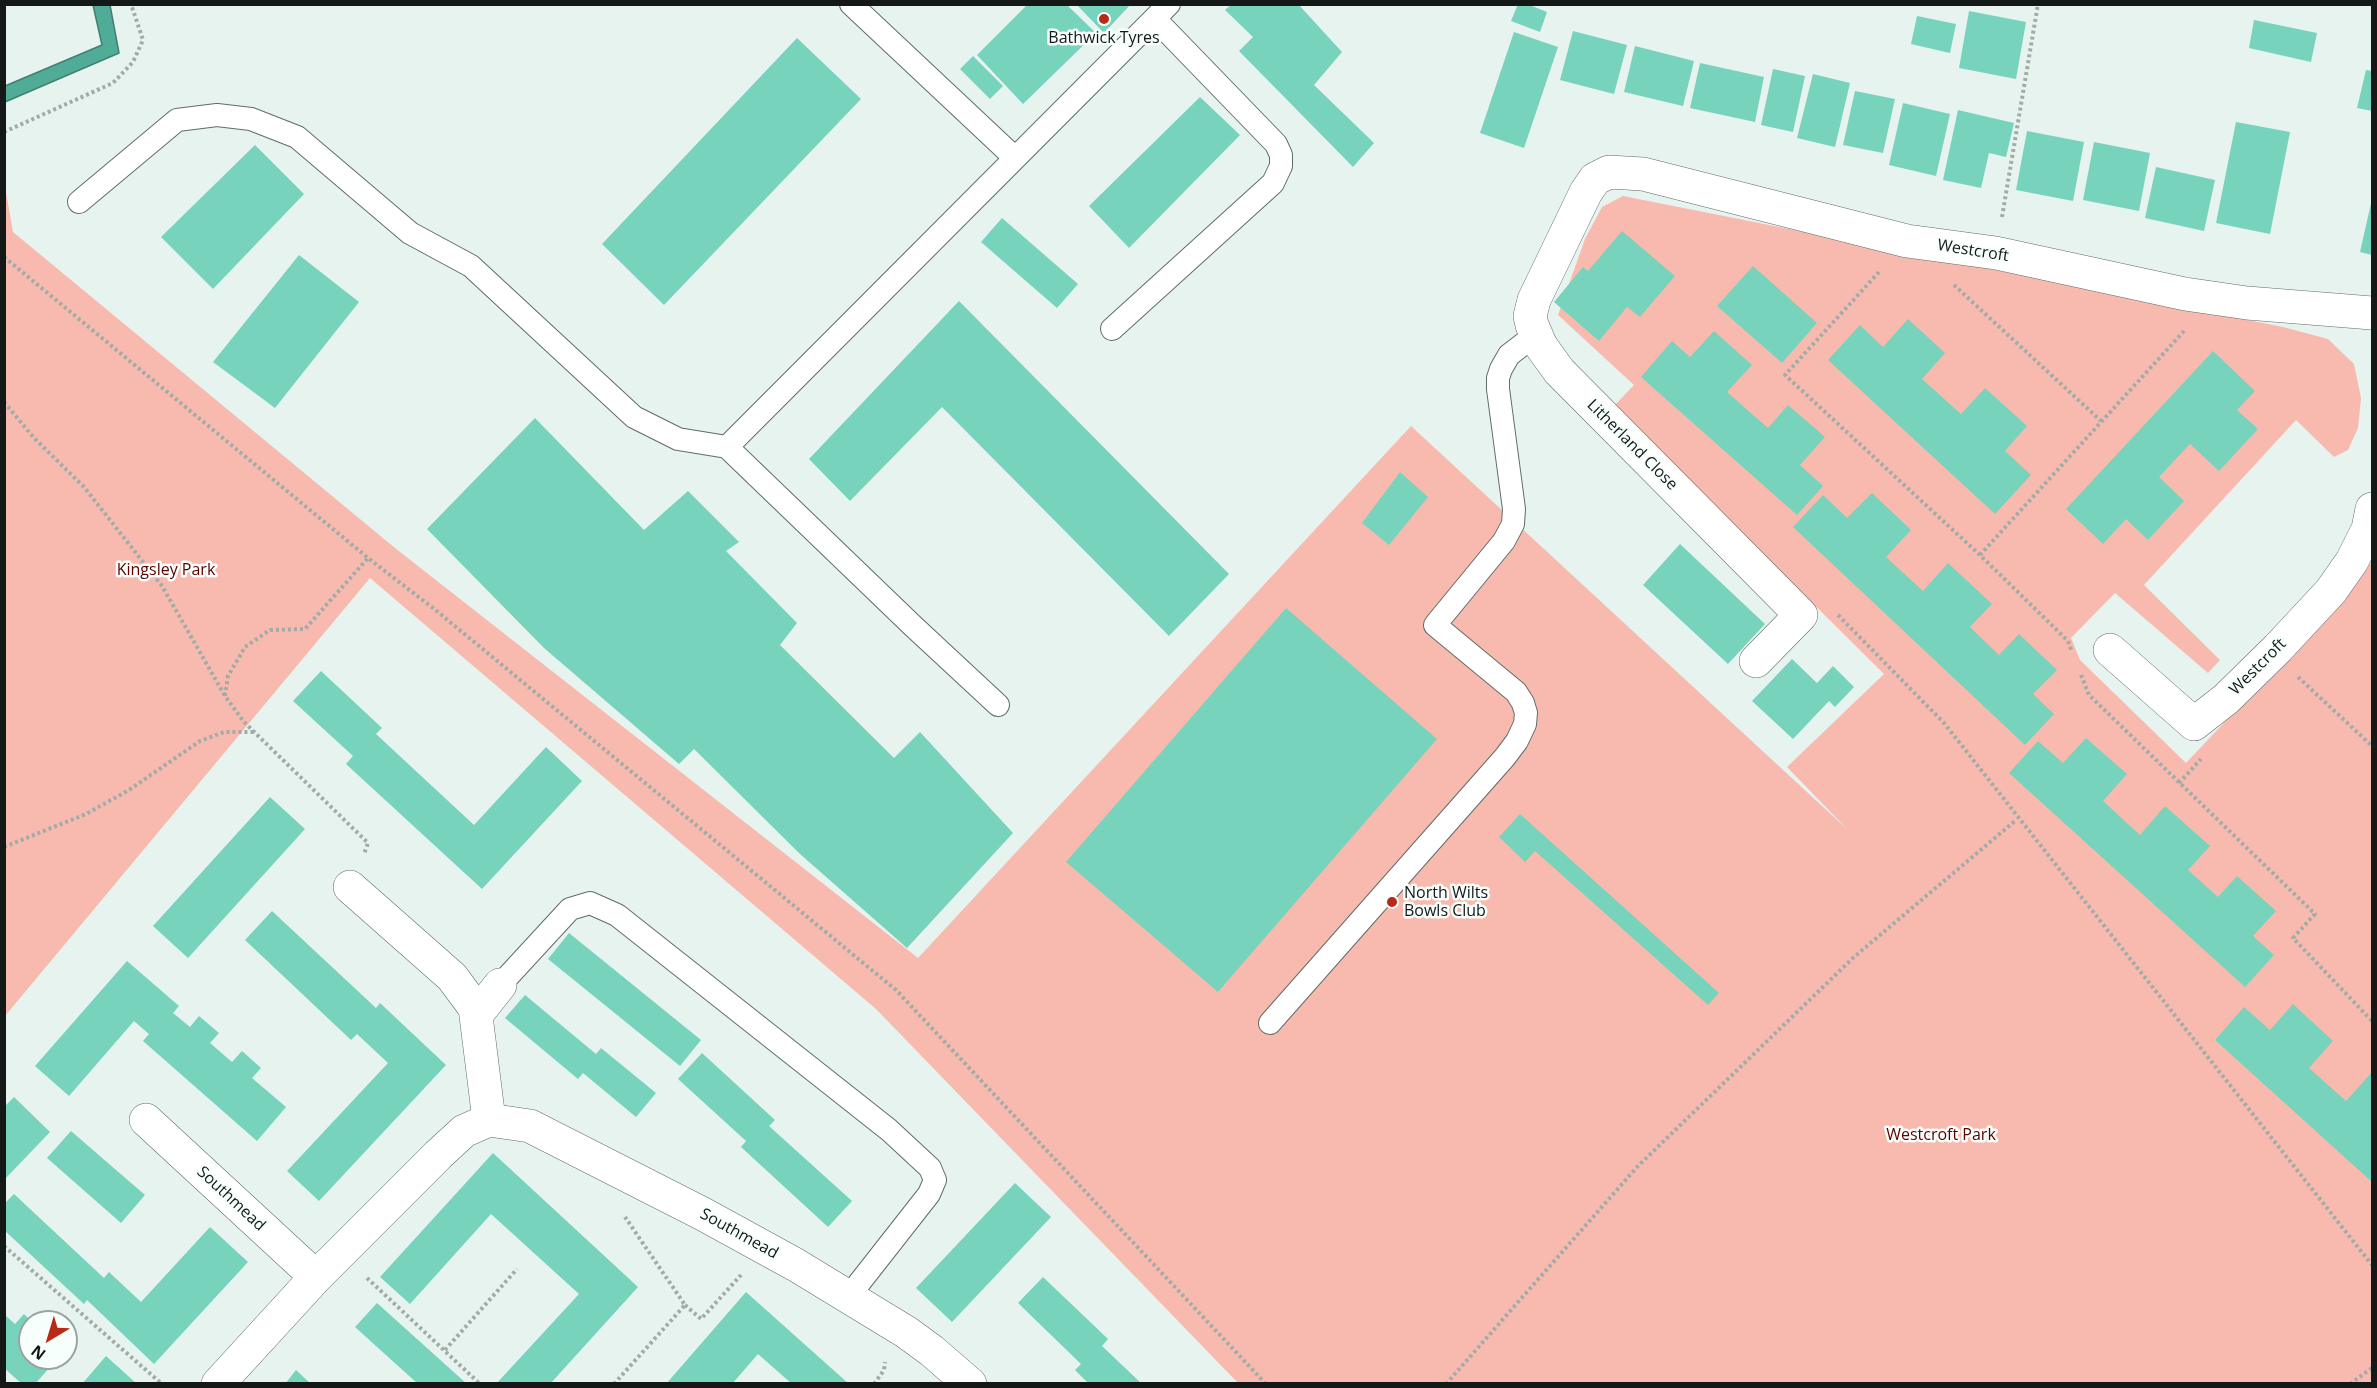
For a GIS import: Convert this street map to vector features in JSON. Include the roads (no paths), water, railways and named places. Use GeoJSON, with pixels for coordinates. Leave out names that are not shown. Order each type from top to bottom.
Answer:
{"type":"FeatureCollection","features":[{"type":"Feature","properties":{"kind":"street","name":"Westcroft"},"geometry":{"type":"LineString","coordinates":[[1586,192],[1595,179],[1609,172],[1631,172],[1907,241],[1996,253],[2185,294],[2373,313]]}},
{"type":"Feature","properties":{"kind":"street","name":"Litherland Close"},"geometry":{"type":"LineString","coordinates":[[1586,192],[1532,304],[1530,316],[1535,335],[1558,371],[1801,615],[1756,661]]}},
{"type":"Feature","properties":{"kind":"street","name":"Westcroft"},"geometry":{"type":"LineString","coordinates":[[2110,650],[2194,724],[2226,699],[2331,591],[2352,561],[2368,529],[2373,509]]}},
{"type":"Feature","properties":{"kind":"street"},"geometry":{"type":"LineString","coordinates":[[218,1383],[316,1277],[464,1131],[489,1120],[477,1014],[467,994],[452,977],[350,887]]}},
{"type":"Feature","properties":{"kind":"street"},"geometry":{"type":"LineString","coordinates":[[477,1014],[500,985]]}},
{"type":"Feature","properties":{"kind":"street","name":"Southmead"},"geometry":{"type":"LineString","coordinates":[[146,1120],[316,1277]]}},
{"type":"Feature","properties":{"kind":"street","name":"Southmead"},"geometry":{"type":"LineString","coordinates":[[489,1120],[530,1126],[704,1214],[849,1296],[906,1332],[957,1379]]}},
{"type":"Feature","properties":{"kind":"lane"},"geometry":{"type":"LineString","coordinates":[[850,4],[1016,158]]}},
{"type":"Feature","properties":{"kind":"lane"},"geometry":{"type":"LineString","coordinates":[[727,447],[1162,12],[1276,144],[1281,155],[1281,166],[1273,183],[1112,329]]}},
{"type":"Feature","properties":{"kind":"lane"},"geometry":{"type":"LineString","coordinates":[[79,202],[177,120],[217,115],[251,119],[297,137],[410,233],[471,266],[634,417],[678,439],[727,447],[998,705]]}},
{"type":"Feature","properties":{"kind":"lane"},"geometry":{"type":"LineString","coordinates":[[1270,1023],[1505,757],[1525,724],[1526,713],[1516,692],[1436,625],[1504,541],[1513,524],[1514,509],[1497,389],[1498,378],[1509,355],[1535,335]]}},
{"type":"Feature","properties":{"kind":"lane"},"geometry":{"type":"LineString","coordinates":[[500,985],[570,909],[590,903],[617,915],[889,1130],[930,1168],[935,1180],[929,1194],[849,1296]]}},
{"type":"Feature","properties":{"kind":"place","name":"Bathwick Tyres"},"geometry":{"type":"Point","coordinates":[1104,19]}},
{"type":"Feature","properties":{"kind":"place","name":"North Wilts Bowls Club"},"geometry":{"type":"Point","coordinates":[1392,902]}},
{"type":"Feature","properties":{"kind":"park label","name":"Kingsley Park"},"geometry":{"type":"Point","coordinates":[166,570]}},
{"type":"Feature","properties":{"kind":"park label","name":"Westcroft Park"},"geometry":{"type":"Point","coordinates":[1941,1135]}}]}
